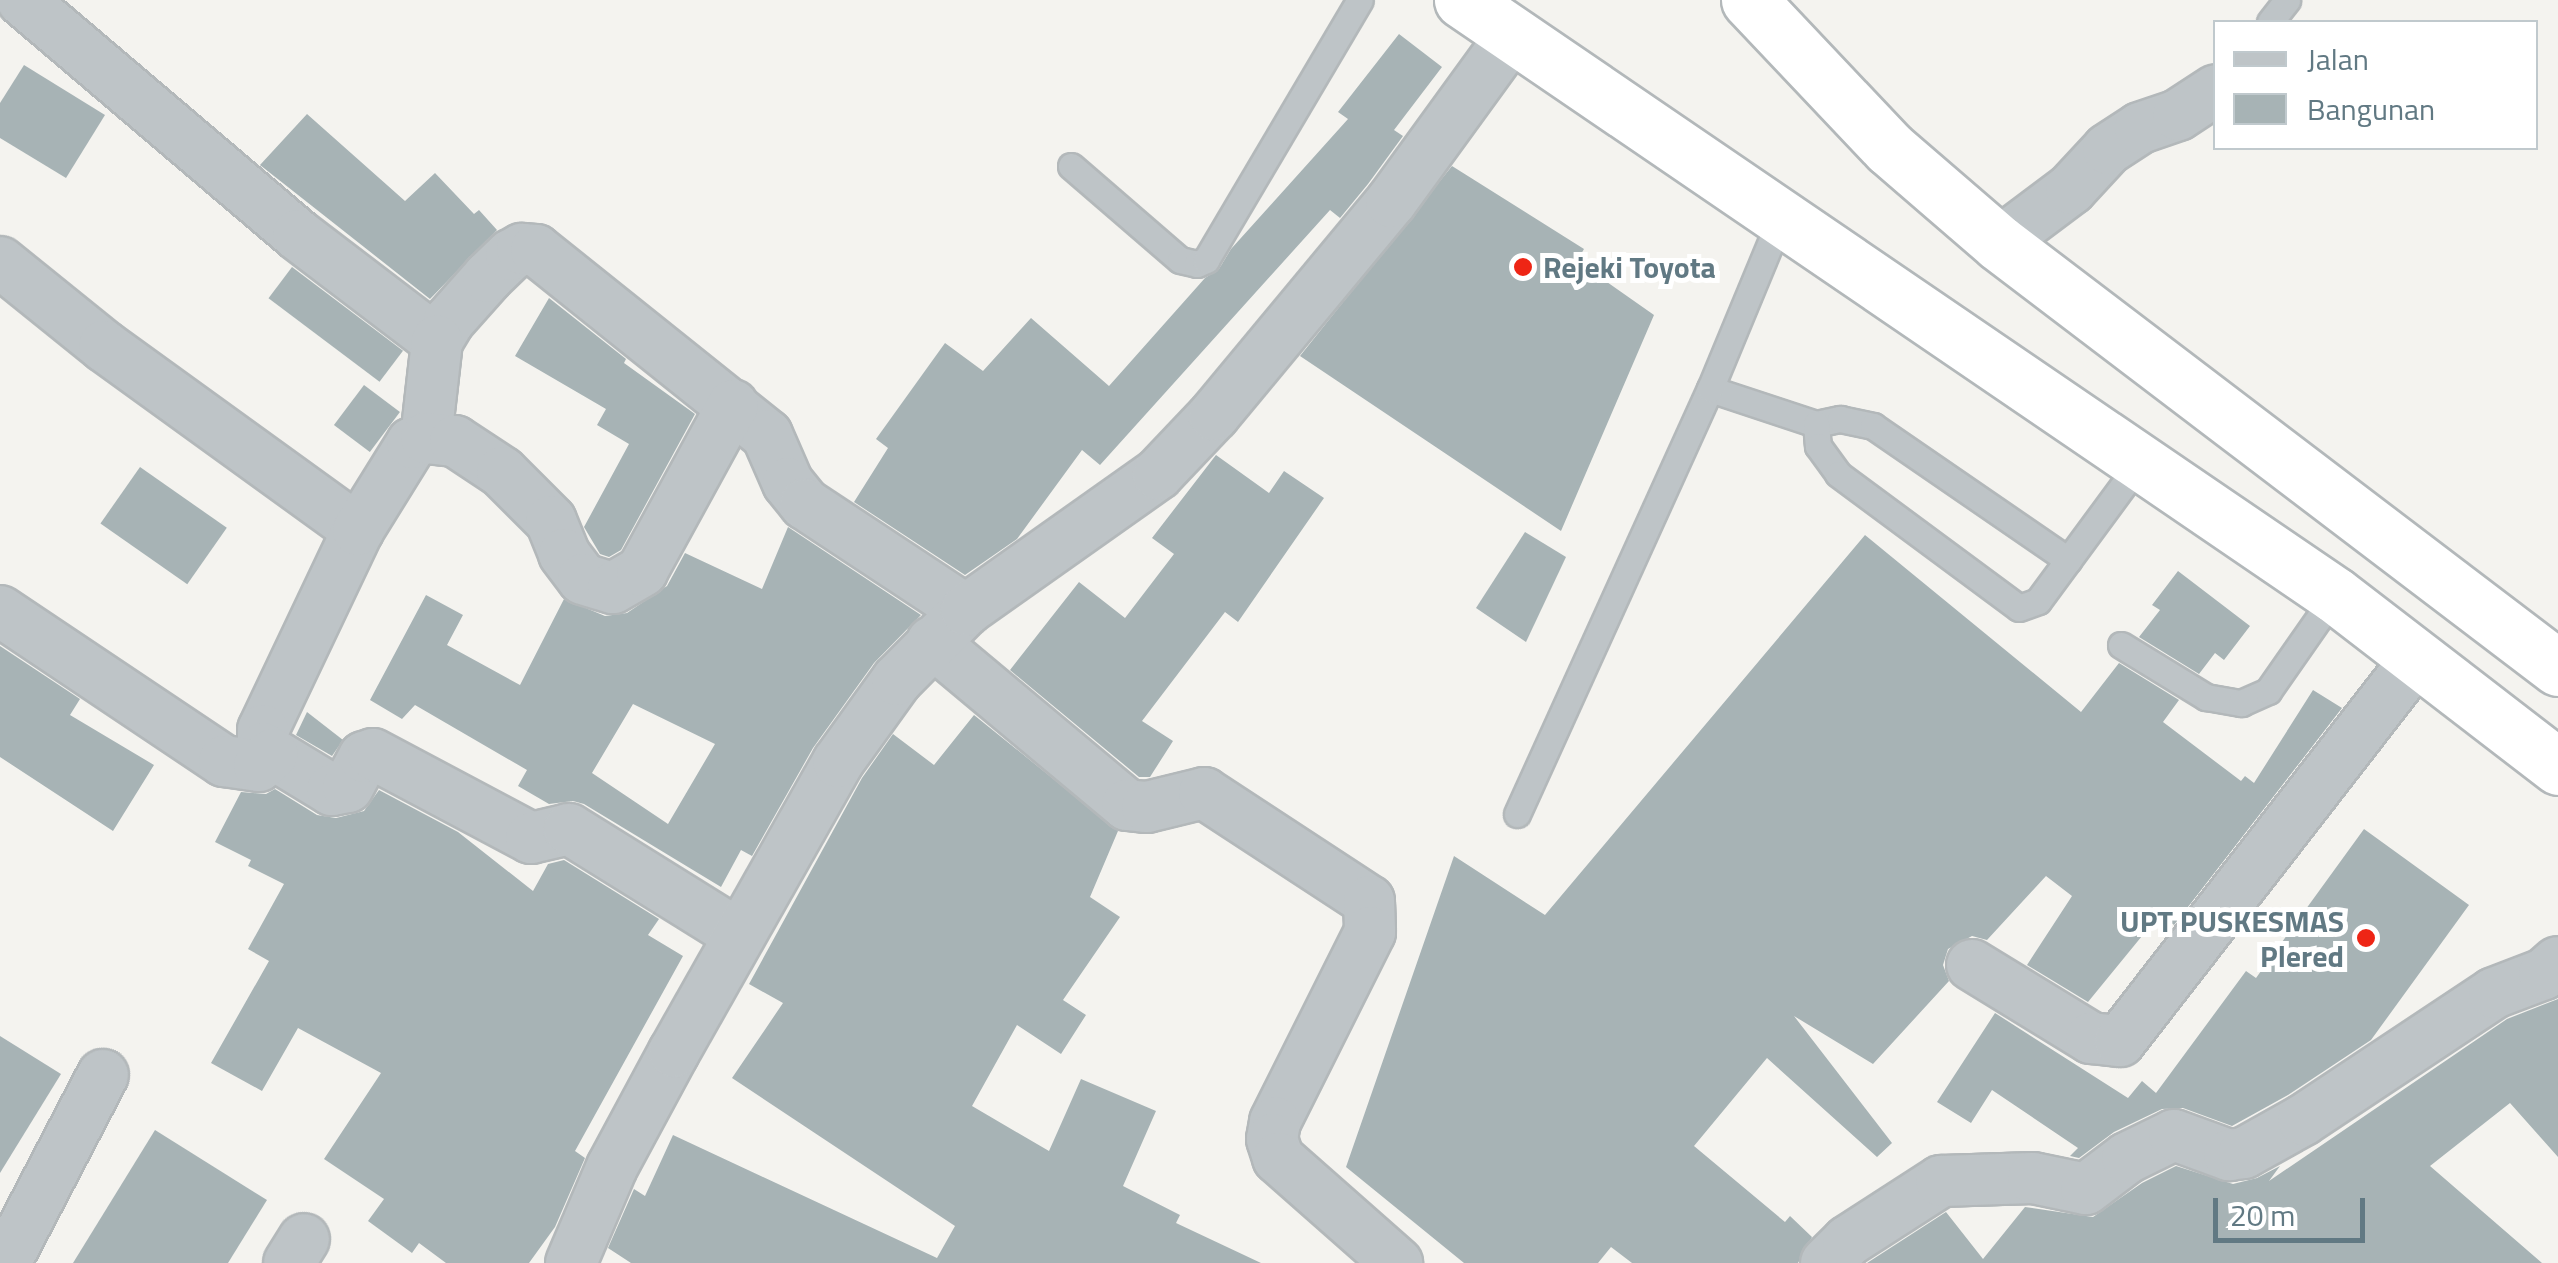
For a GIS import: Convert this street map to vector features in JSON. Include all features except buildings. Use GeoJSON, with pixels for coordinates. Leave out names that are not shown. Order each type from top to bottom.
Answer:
{"type":"FeatureCollection","features":[{"type":"Feature","properties":{"kind":"highway"},"geometry":{"type":"LineString","coordinates":[[1462,0],[2334,595],[2558,767]]}},
{"type":"Feature","properties":{"kind":"highway"},"geometry":{"type":"LineString","coordinates":[[1749,0],[1890,148],[1999,243],[2558,668]]}},
{"type":"Feature","properties":{"kind":"street"},"geometry":{"type":"LineString","coordinates":[[22,0],[298,235],[437,341]]}},
{"type":"Feature","properties":{"kind":"street"},"geometry":{"type":"LineString","coordinates":[[571,1263],[612,1168],[739,935],[838,762],[896,680],[949,626],[1158,474],[1214,415],[1391,202],[1513,34]]}},
{"type":"Feature","properties":{"kind":"street"},"geometry":{"type":"LineString","coordinates":[[1999,243],[2070,189],[2108,149],[2140,128],[2178,115],[2213,92]]}},
{"type":"Feature","properties":{"kind":"street"},"geometry":{"type":"LineString","coordinates":[[426,438],[437,341],[448,321],[511,256],[522,250],[536,250],[767,435],[788,483],[805,504],[949,626],[1127,805],[1147,807],[1204,793],[1369,901],[1370,932],[1275,1122],[1272,1139],[1278,1158],[1397,1263]]}},
{"type":"Feature","properties":{"kind":"street"},"geometry":{"type":"LineString","coordinates":[[0,262],[104,346],[358,530]]}},
{"type":"Feature","properties":{"kind":"street"},"geometry":{"type":"LineString","coordinates":[[734,405],[642,571],[614,588],[583,580],[564,554],[551,522],[502,472],[455,441],[426,438],[412,443],[358,530],[260,741],[273,754],[332,790],[342,790],[364,758],[381,756],[530,838],[570,829],[739,935]]}},
{"type":"Feature","properties":{"kind":"street"},"geometry":{"type":"LineString","coordinates":[[0,611],[224,760],[259,766],[273,754]]}},
{"type":"Feature","properties":{"kind":"street"},"geometry":{"type":"LineString","coordinates":[[1972,965],[2091,1038],[2120,1041],[2416,659]]}},
{"type":"Feature","properties":{"kind":"street"},"geometry":{"type":"LineString","coordinates":[[1826,1263],[1848,1241],[1942,1181],[2033,1178],[2086,1188],[2127,1158],[2174,1135],[2229,1155],[2244,1153],[2303,1120],[2494,993],[2544,974],[2558,962]]}},
{"type":"Feature","properties":{"kind":"street"},"geometry":{"type":"LineString","coordinates":[[14,1254],[103,1075]]}},
{"type":"Feature","properties":{"kind":"lane"},"geometry":{"type":"LineString","coordinates":[[1072,166],[1180,260],[1197,264],[1206,260],[1360,0]]}},
{"type":"Feature","properties":{"kind":"lane"},"geometry":{"type":"LineString","coordinates":[[2272,20],[2288,0]]}},
{"type":"Feature","properties":{"kind":"lane"},"geometry":{"type":"LineString","coordinates":[[1517,814],[1710,389],[1782,215]]}},
{"type":"Feature","properties":{"kind":"lane"},"geometry":{"type":"LineString","coordinates":[[1710,389],[1816,424],[1840,419],[1873,426],[2068,560]]}},
{"type":"Feature","properties":{"kind":"lane"},"geometry":{"type":"LineString","coordinates":[[1816,424],[1818,446],[1838,474],[2018,608],[2038,602],[2139,464]]}},
{"type":"Feature","properties":{"kind":"lane"},"geometry":{"type":"LineString","coordinates":[[2121,646],[2206,698],[2242,702],[2268,691],[2334,595]]}},
{"type":"Feature","properties":{"kind":"place","name":"Rejeki Toyota"},"geometry":{"type":"Point","coordinates":[1523,267]}},
{"type":"Feature","properties":{"kind":"place","name":"UPT PUSKESMAS Plered"},"geometry":{"type":"Point","coordinates":[2366,938]}}]}
